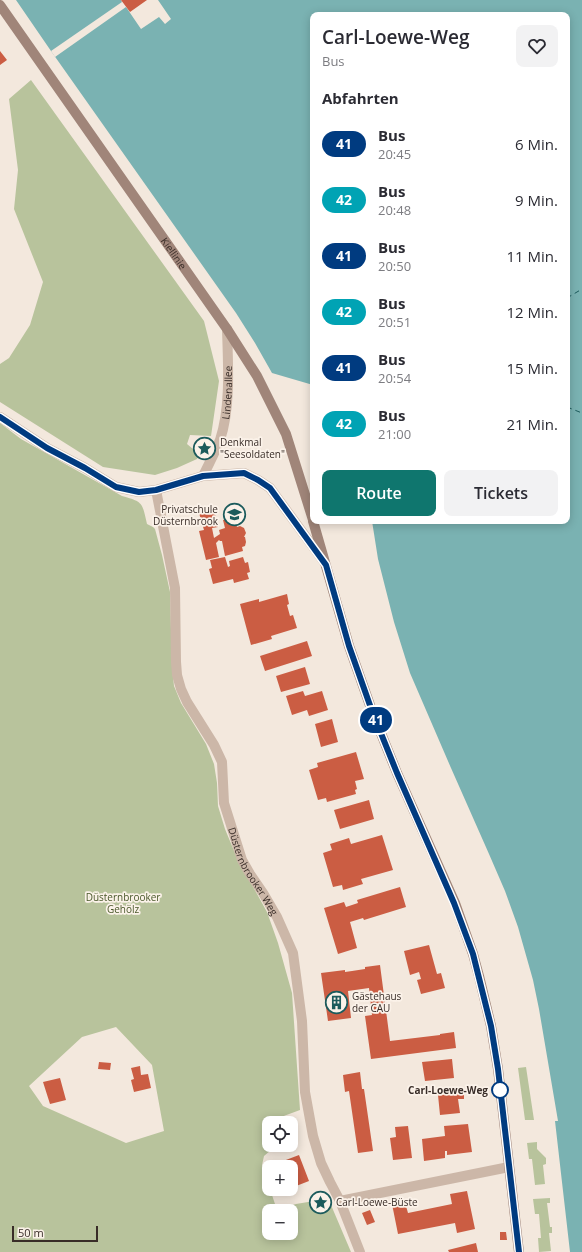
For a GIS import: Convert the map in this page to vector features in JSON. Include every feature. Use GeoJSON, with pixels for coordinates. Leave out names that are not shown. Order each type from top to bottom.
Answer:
{"type":"FeatureCollection","features":[{"type":"Feature","properties":{"kind":"street","name":"Kiellinie"},"geometry":{"type":"LineString","coordinates":[[0,5],[227,329],[257,376],[286,434],[310,511]]}},
{"type":"Feature","properties":{"kind":"street","name":"Lindenallee"},"geometry":{"type":"LineString","coordinates":[[203,476],[220,439],[226,410],[228,381],[227,329]]}},
{"type":"Feature","properties":{"kind":"street"},"geometry":{"type":"LineString","coordinates":[[0,417],[47,448],[85,468],[116,487],[139,492],[156,490],[203,476],[244,473],[270,488],[326,565]]}},
{"type":"Feature","properties":{"kind":"street","name":"Düsternbrooker Weg"},"geometry":{"type":"LineString","coordinates":[[156,490],[175,588],[177,675],[186,702],[214,745],[222,762],[224,803],[242,860],[277,917],[293,953],[301,1014],[305,1092],[312,1136],[360,1252]]}},
{"type":"Feature","properties":{"kind":"street","name":"Kiellinie"},"geometry":{"type":"LineString","coordinates":[[314,524],[349,646],[372,711],[454,903],[473,954],[491,1026],[498,1069],[519,1252]]}},
{"type":"Feature","properties":{"kind":"street"},"geometry":{"type":"LineString","coordinates":[[340,1201],[509,1167]]}},
{"type":"Feature","properties":{"kind":"green space"},"geometry":{"type":"Polygon","coordinates":[[[31,80],[204,321],[219,381],[211,436],[190,435],[187,444],[199,454],[197,459],[177,468],[155,475],[103,467],[0,402],[0,364],[9,358],[30,325],[43,282],[14,209],[18,170],[9,99],[31,80]]]}},
{"type":"Feature","properties":{"kind":"green space","name":"Düsternbrooker Gehölz"},"geometry":{"type":"Polygon","coordinates":[[[0,423],[21,439],[122,496],[141,504],[147,524],[155,529],[170,592],[174,686],[181,703],[206,744],[214,764],[218,806],[225,829],[237,858],[267,912],[278,943],[292,993],[300,1110],[284,1116],[262,1116],[262,1152],[269,1152],[262,1160],[262,1196],[272,1196],[275,1204],[262,1204],[262,1240],[298,1240],[298,1204],[296,1204],[308,1202],[331,1205],[351,1252],[0,1252],[0,423]],[[116,1027],[82,1037],[29,1086],[43,1106],[126,1143],[164,1131],[152,1065],[116,1027]]]}},
{"type":"Feature","properties":{"kind":"green space"},"geometry":{"type":"Polygon","coordinates":[[[526,1067],[534,1120],[525,1120],[518,1068],[526,1067]]]}},
{"type":"Feature","properties":{"kind":"green space"},"geometry":{"type":"Polygon","coordinates":[[[537,1142],[537,1149],[546,1158],[546,1164],[543,1165],[545,1184],[535,1185],[532,1159],[529,1159],[527,1143],[537,1142]]]}},
{"type":"Feature","properties":{"kind":"green space"},"geometry":{"type":"Polygon","coordinates":[[[550,1198],[550,1203],[547,1203],[550,1227],[552,1227],[552,1233],[549,1233],[551,1251],[539,1252],[538,1238],[541,1238],[539,1214],[535,1214],[533,1199],[550,1198]]]}},
{"type":"Feature","properties":{"kind":"water"},"geometry":{"type":"Polygon","coordinates":[[[16,0],[582,0],[582,1252],[570,1252],[555,1121],[558,1121],[539,1009],[533,980],[518,927],[505,891],[410,673],[394,622],[378,559],[372,524],[570,524],[570,12],[310,12],[310,384],[272,373],[236,313],[16,0]]]}},
{"type":"Feature","properties":{"kind":"pier"},"geometry":{"type":"Polygon","coordinates":[[[121,0],[158,0],[171,19],[165,24],[159,17],[141,29],[126,7],[55,57],[51,51],[122,2],[121,0]]]}},
{"type":"Feature","properties":{"kind":"building"},"geometry":{"type":"Polygon","coordinates":[[[121,0],[147,0],[130,12],[121,0]]]}},
{"type":"Feature","properties":{"kind":"building"},"geometry":{"type":"Polygon","coordinates":[[[0,51],[7,60],[0,65],[0,51]]]}},
{"type":"Feature","properties":{"kind":"building"},"geometry":{"type":"Polygon","coordinates":[[[214,510],[218,527],[212,528],[214,538],[220,534],[219,530],[225,528],[223,520],[234,517],[237,527],[240,526],[244,528],[246,533],[244,537],[246,542],[245,546],[242,547],[243,551],[225,556],[222,541],[219,540],[216,543],[219,557],[206,560],[199,531],[204,530],[199,513],[214,510]]]}},
{"type":"Feature","properties":{"kind":"building"},"geometry":{"type":"Polygon","coordinates":[[[225,557],[228,567],[230,566],[229,561],[243,557],[245,563],[248,562],[250,572],[247,573],[249,579],[234,583],[233,579],[213,584],[209,569],[212,568],[210,560],[225,557]]]}},
{"type":"Feature","properties":{"kind":"building"},"geometry":{"type":"Polygon","coordinates":[[[287,594],[289,604],[287,605],[290,616],[293,615],[297,628],[271,636],[272,639],[251,645],[240,604],[259,599],[259,602],[287,594]]]}},
{"type":"Feature","properties":{"kind":"building"},"geometry":{"type":"Polygon","coordinates":[[[307,641],[312,656],[265,671],[260,656],[307,641]]]}},
{"type":"Feature","properties":{"kind":"building"},"geometry":{"type":"Polygon","coordinates":[[[305,667],[310,684],[281,692],[276,676],[305,667]]]}},
{"type":"Feature","properties":{"kind":"building"},"geometry":{"type":"Polygon","coordinates":[[[303,691],[305,696],[322,691],[328,710],[309,716],[307,710],[292,715],[286,696],[303,691]]]}},
{"type":"Feature","properties":{"kind":"building"},"geometry":{"type":"Polygon","coordinates":[[[332,719],[338,742],[321,747],[315,724],[332,719]]]}},
{"type":"Feature","properties":{"kind":"building"},"geometry":{"type":"Polygon","coordinates":[[[356,752],[364,779],[355,781],[357,789],[355,790],[356,794],[327,802],[326,798],[318,800],[309,770],[318,767],[317,763],[356,752]]]}},
{"type":"Feature","properties":{"kind":"building"},"geometry":{"type":"Polygon","coordinates":[[[369,800],[374,819],[340,829],[334,810],[369,800]]]}},
{"type":"Feature","properties":{"kind":"building"},"geometry":{"type":"Polygon","coordinates":[[[382,835],[393,870],[361,879],[363,884],[343,890],[342,885],[333,887],[323,853],[332,850],[330,844],[349,838],[351,844],[382,835]]]}},
{"type":"Feature","properties":{"kind":"building"},"geometry":{"type":"Polygon","coordinates":[[[400,887],[406,907],[364,920],[363,918],[350,922],[357,948],[338,954],[324,908],[344,902],[346,907],[358,903],[357,900],[400,887]]]}},
{"type":"Feature","properties":{"kind":"building"},"geometry":{"type":"Polygon","coordinates":[[[429,945],[437,974],[441,973],[445,988],[421,994],[417,980],[421,979],[419,972],[410,975],[404,951],[429,945]]]}},
{"type":"Feature","properties":{"kind":"building"},"geometry":{"type":"Polygon","coordinates":[[[380,965],[390,1041],[454,1032],[456,1048],[371,1059],[365,1016],[372,1015],[369,988],[348,991],[351,1018],[328,1021],[321,973],[345,970],[345,972],[380,965]]]}},
{"type":"Feature","properties":{"kind":"building"},"geometry":{"type":"Polygon","coordinates":[[[452,1059],[454,1078],[425,1081],[422,1062],[452,1059]]]}},
{"type":"Feature","properties":{"kind":"building"},"geometry":{"type":"Polygon","coordinates":[[[99,1062],[111,1063],[110,1070],[98,1069],[99,1062]]]}},
{"type":"Feature","properties":{"kind":"building"},"geometry":{"type":"Polygon","coordinates":[[[140,1066],[141,1075],[148,1074],[151,1088],[134,1092],[131,1080],[134,1079],[131,1068],[140,1066]]]}},
{"type":"Feature","properties":{"kind":"building"},"geometry":{"type":"Polygon","coordinates":[[[360,1072],[373,1151],[358,1153],[349,1091],[345,1092],[343,1075],[360,1072]]]}},
{"type":"Feature","properties":{"kind":"building"},"geometry":{"type":"Polygon","coordinates":[[[60,1078],[66,1100],[50,1104],[43,1082],[60,1078]]]}},
{"type":"Feature","properties":{"kind":"building"},"geometry":{"type":"Polygon","coordinates":[[[464,1092],[464,1099],[458,1099],[460,1113],[440,1115],[438,1095],[464,1092]]]}},
{"type":"Feature","properties":{"kind":"building"},"geometry":{"type":"Polygon","coordinates":[[[468,1124],[472,1152],[447,1155],[447,1151],[445,1151],[445,1158],[424,1161],[422,1139],[445,1136],[444,1126],[468,1124]]]}},
{"type":"Feature","properties":{"kind":"building"},"geometry":{"type":"Polygon","coordinates":[[[408,1126],[412,1158],[393,1160],[390,1138],[396,1137],[395,1127],[408,1126]]]}},
{"type":"Feature","properties":{"kind":"building"},"geometry":{"type":"Polygon","coordinates":[[[299,1155],[309,1181],[298,1185],[298,1160],[286,1160],[299,1155]]]}},
{"type":"Feature","properties":{"kind":"building"},"geometry":{"type":"Polygon","coordinates":[[[467,1191],[475,1229],[457,1233],[455,1223],[398,1234],[392,1204],[407,1201],[408,1206],[406,1206],[408,1213],[452,1204],[450,1194],[467,1191]]]}},
{"type":"Feature","properties":{"kind":"building"},"geometry":{"type":"Polygon","coordinates":[[[370,1210],[375,1222],[367,1225],[362,1213],[370,1210]]]}},
{"type":"Feature","properties":{"kind":"building"},"geometry":{"type":"Polygon","coordinates":[[[500,1232],[506,1232],[507,1240],[500,1240],[500,1232]]]}},
{"type":"Feature","properties":{"kind":"building"},"geometry":{"type":"Polygon","coordinates":[[[476,1243],[478,1252],[449,1252],[448,1250],[476,1243]]]}},
{"type":"Feature","properties":{"kind":"ferry route"},"geometry":{"type":"LineString","coordinates":[[570,296],[582,289]]}},
{"type":"Feature","properties":{"kind":"ferry route"},"geometry":{"type":"LineString","coordinates":[[570,408],[582,413]]}},
{"type":"Feature","properties":{"kind":"bus line","name":"41"},"geometry":{"type":"LineString","coordinates":[[0,417],[47,448],[85,468],[116,487],[139,492],[156,490],[203,476],[244,473],[270,488],[326,565],[349,646],[372,711],[397,773],[454,903],[473,954],[491,1026],[498,1069],[519,1252]]}},
{"type":"Feature","properties":{"kind":"place","name":"Denkmal \"Seesoldaten\""},"geometry":{"type":"Point","coordinates":[204,448]}},
{"type":"Feature","properties":{"kind":"place","name":"Privatschule Düsternbrook"},"geometry":{"type":"Point","coordinates":[234,515]}},
{"type":"Feature","properties":{"kind":"place","name":"Gästehaus der CAU"},"geometry":{"type":"Point","coordinates":[337,1002]}},
{"type":"Feature","properties":{"kind":"place","name":"Carl-Loewe-Weg"},"geometry":{"type":"Point","coordinates":[500,1090]}},
{"type":"Feature","properties":{"kind":"place","name":"Carl-Loewe-Büste"},"geometry":{"type":"Point","coordinates":[321,1202]}}]}
